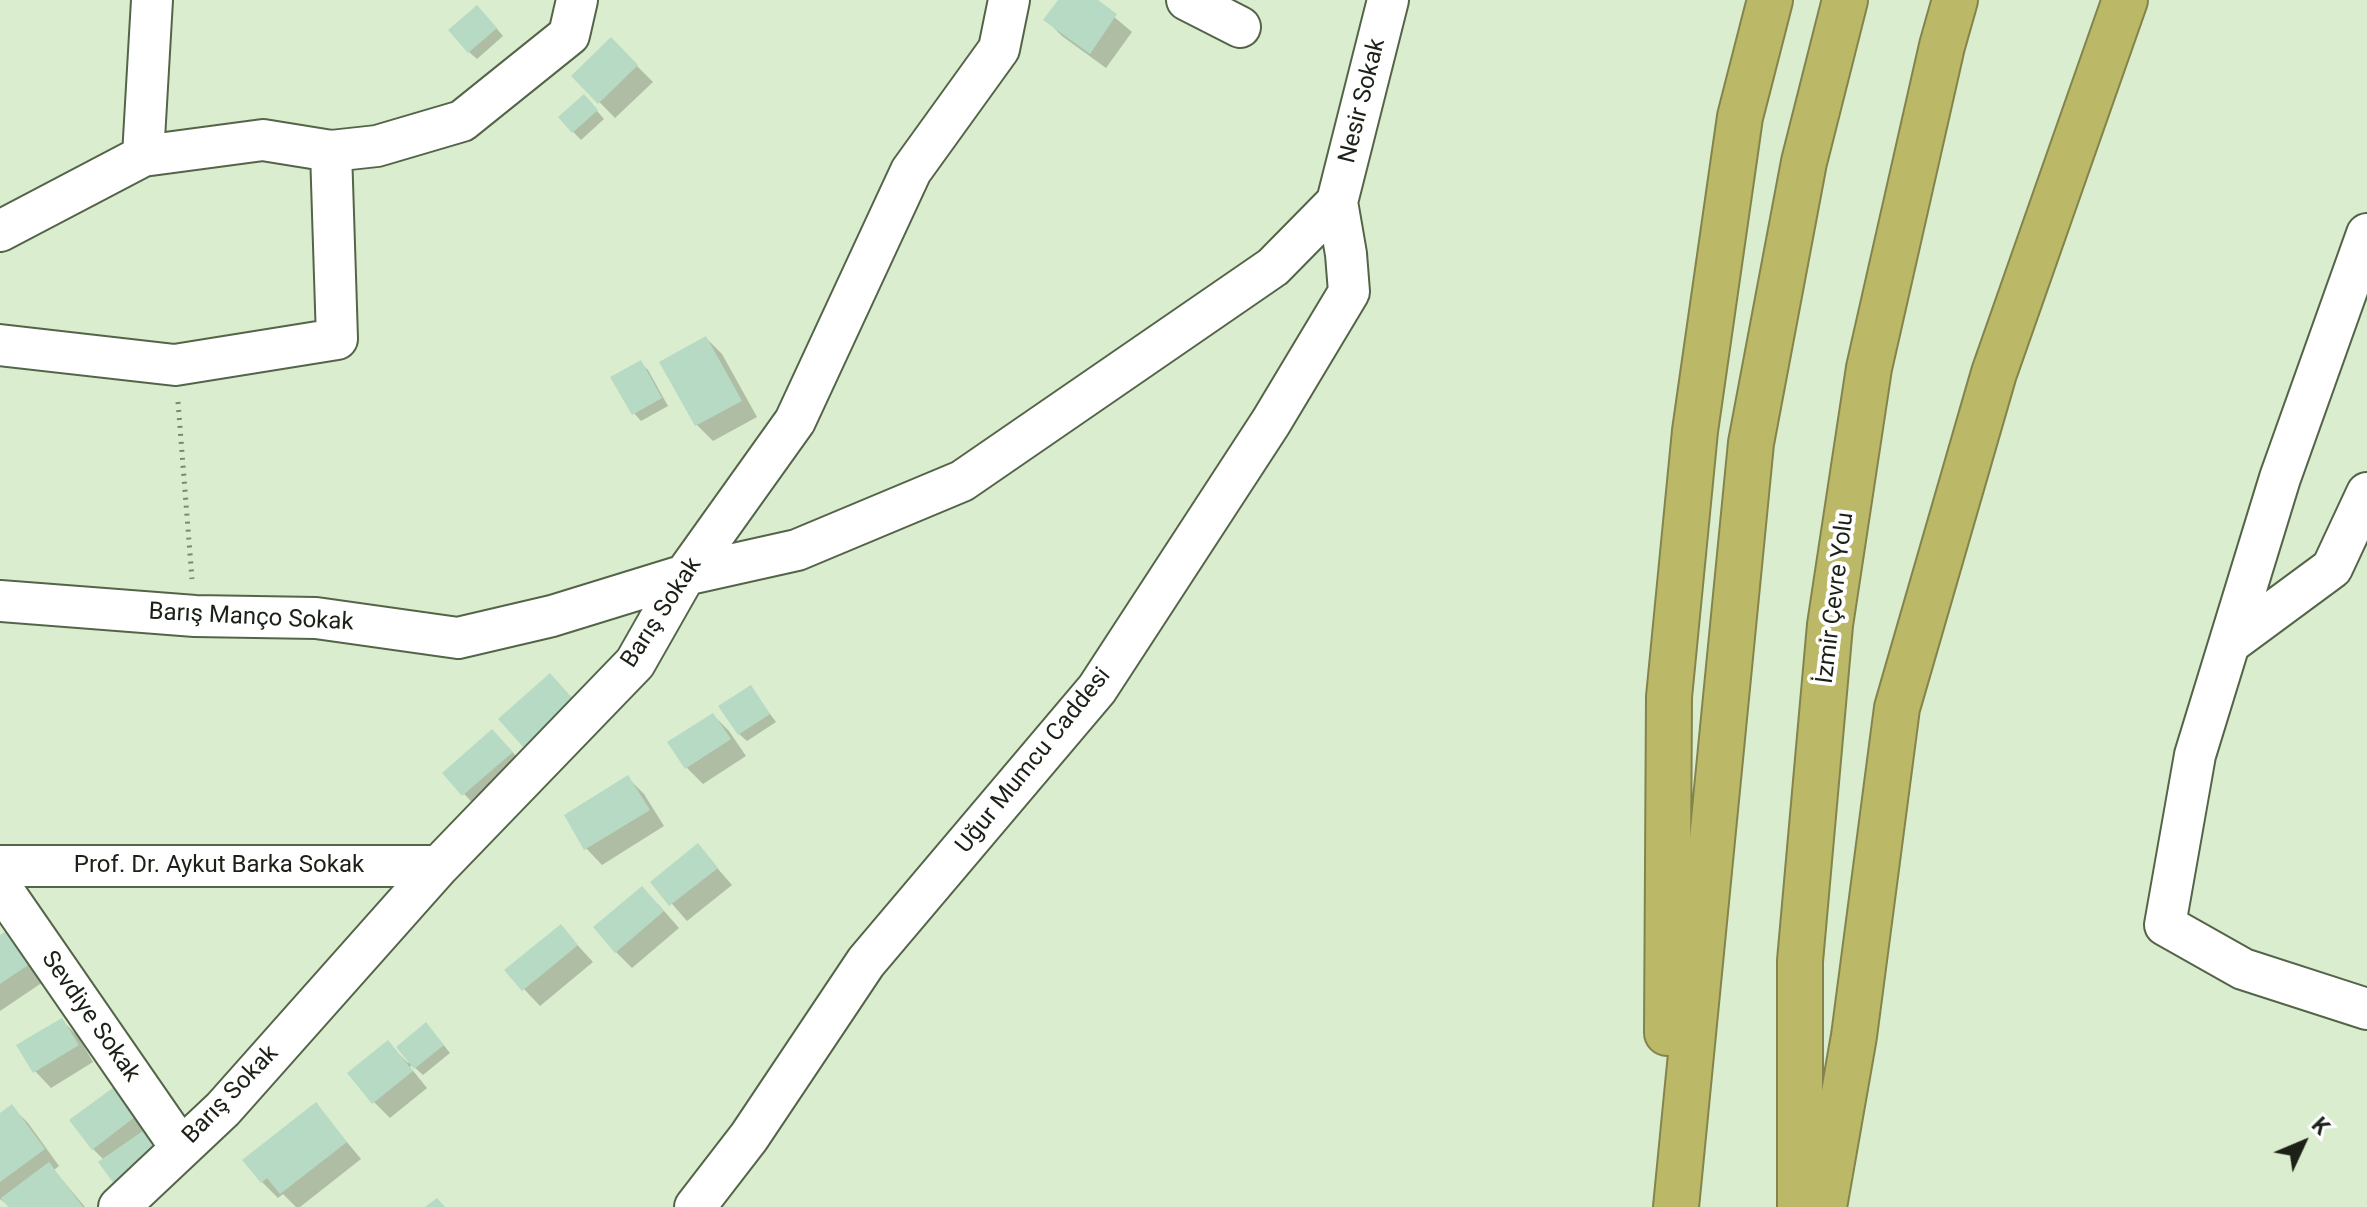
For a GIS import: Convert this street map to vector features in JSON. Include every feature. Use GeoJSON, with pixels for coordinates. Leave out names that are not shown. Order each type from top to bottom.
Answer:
{"type":"FeatureCollection","features":[{"type":"Feature","properties":{"kind":"highway"},"geometry":{"type":"LineString","coordinates":[[1666,1207],[1669,697],[1695,431],[1738,132],[1770,0]]}},
{"type":"Feature","properties":{"kind":"highway"},"geometry":{"type":"LineString","coordinates":[[1676,1207],[1751,443],[1804,162],[1845,0]]}},
{"type":"Feature","properties":{"kind":"highway","name":"İzmir Çevre Yolu"},"geometry":{"type":"LineString","coordinates":[[1800,1207],[1800,961],[1830,625],[1869,368],[1955,0]]}},
{"type":"Feature","properties":{"kind":"highway"},"geometry":{"type":"LineString","coordinates":[[1824,1207],[1854,1036],[1897,708],[1994,373],[2125,0]]}},
{"type":"Feature","properties":{"kind":"street"},"geometry":{"type":"LineString","coordinates":[[143,156],[152,0]]}},
{"type":"Feature","properties":{"kind":"street"},"geometry":{"type":"LineString","coordinates":[[0,231],[143,156],[263,140],[331,151],[377,146],[462,121],[569,35],[577,0]]}},
{"type":"Feature","properties":{"kind":"street","name":"Barış Sokak"},"geometry":{"type":"LineString","coordinates":[[119,1207],[223,1109],[439,866],[635,663],[685,575],[795,421],[911,171],[999,49],[1009,0]]}},
{"type":"Feature","properties":{"kind":"street"},"geometry":{"type":"LineString","coordinates":[[1187,0],[1233,14]]}},
{"type":"Feature","properties":{"kind":"street","name":"Nesir Sokak"},"geometry":{"type":"LineString","coordinates":[[1337,202],[1388,0]]}},
{"type":"Feature","properties":{"kind":"street"},"geometry":{"type":"LineString","coordinates":[[0,345],[175,365],[337,339],[331,151]]}},
{"type":"Feature","properties":{"kind":"street","name":"Barış Manço Sokak"},"geometry":{"type":"LineString","coordinates":[[0,601],[195,616],[316,618],[458,638],[552,616],[685,575],[797,550],[962,481],[1273,267],[1337,202]]}},
{"type":"Feature","properties":{"kind":"street","name":"Uğur Mumcu Caddesi"},"geometry":{"type":"LineString","coordinates":[[695,1207],[749,1137],[866,962],[1097,689],[1271,422],[1349,292],[1337,202]]}},
{"type":"Feature","properties":{"kind":"street"},"geometry":{"type":"LineString","coordinates":[[2365,240],[2280,478],[2195,755],[2165,925],[2243,969],[2367,1009]]}},
{"type":"Feature","properties":{"kind":"street"},"geometry":{"type":"LineString","coordinates":[[2229,644],[2332,568],[2367,493]]}},
{"type":"Feature","properties":{"kind":"street","name":"Prof. Dr. Aykut Barka Sokak"},"geometry":{"type":"LineString","coordinates":[[0,866],[439,866]]}},
{"type":"Feature","properties":{"kind":"street","name":"Sevdiye Sokak"},"geometry":{"type":"LineString","coordinates":[[0,886],[181,1148]]}},
{"type":"Feature","properties":{"kind":"path"},"geometry":{"type":"LineString","coordinates":[[175,365],[195,616]]}},
{"type":"Feature","properties":{"kind":"building"},"geometry":{"type":"Polygon","coordinates":[[[1058,0],[1098,0],[1117,14],[1090,54],[1043,20],[1058,0]]]}},
{"type":"Feature","properties":{"kind":"building"},"geometry":{"type":"Polygon","coordinates":[[[477,5],[497,28],[468,53],[448,30],[477,5]]]}},
{"type":"Feature","properties":{"kind":"building"},"geometry":{"type":"Polygon","coordinates":[[[611,37],[638,65],[598,104],[571,76],[611,37]]]}},
{"type":"Feature","properties":{"kind":"building"},"geometry":{"type":"Polygon","coordinates":[[[584,94],[598,110],[572,133],[558,117],[584,94]]]}},
{"type":"Feature","properties":{"kind":"building"},"geometry":{"type":"Polygon","coordinates":[[[706,336],[742,401],[695,426],[659,362],[706,336]]]}},
{"type":"Feature","properties":{"kind":"building"},"geometry":{"type":"Polygon","coordinates":[[[641,360],[662,398],[632,415],[610,377],[641,360]]]}},
{"type":"Feature","properties":{"kind":"building"},"geometry":{"type":"Polygon","coordinates":[[[550,673],[575,701],[523,747],[498,719],[550,673]]]}},
{"type":"Feature","properties":{"kind":"building"},"geometry":{"type":"Polygon","coordinates":[[[751,685],[770,714],[738,735],[718,706],[751,685]]]}},
{"type":"Feature","properties":{"kind":"building"},"geometry":{"type":"Polygon","coordinates":[[[713,713],[731,739],[685,769],[667,742],[713,713]]]}},
{"type":"Feature","properties":{"kind":"building"},"geometry":{"type":"Polygon","coordinates":[[[492,729],[513,752],[462,796],[442,773],[492,729]]]}},
{"type":"Feature","properties":{"kind":"building"},"geometry":{"type":"Polygon","coordinates":[[[628,775],[650,810],[584,850],[564,815],[628,775]]]}},
{"type":"Feature","properties":{"kind":"building"},"geometry":{"type":"Polygon","coordinates":[[[698,843],[718,868],[669,906],[650,882],[698,843]]]}},
{"type":"Feature","properties":{"kind":"building"},"geometry":{"type":"Polygon","coordinates":[[[642,886],[664,911],[615,953],[593,927],[642,886]]]}},
{"type":"Feature","properties":{"kind":"building"},"geometry":{"type":"Polygon","coordinates":[[[17,924],[40,957],[0,984],[0,935],[17,924]]]}},
{"type":"Feature","properties":{"kind":"building"},"geometry":{"type":"Polygon","coordinates":[[[561,924],[578,945],[522,991],[504,970],[561,924]]]}},
{"type":"Feature","properties":{"kind":"building"},"geometry":{"type":"Polygon","coordinates":[[[62,1018],[79,1045],[33,1073],[16,1045],[62,1018]]]}},
{"type":"Feature","properties":{"kind":"building"},"geometry":{"type":"Polygon","coordinates":[[[426,1022],[444,1045],[414,1069],[396,1047],[426,1022]]]}},
{"type":"Feature","properties":{"kind":"building"},"geometry":{"type":"Polygon","coordinates":[[[388,1040],[413,1071],[372,1104],[347,1073],[388,1040]]]}},
{"type":"Feature","properties":{"kind":"building"},"geometry":{"type":"Polygon","coordinates":[[[114,1087],[136,1116],[92,1150],[69,1120],[114,1087]]]}},
{"type":"Feature","properties":{"kind":"building"},"geometry":{"type":"Polygon","coordinates":[[[316,1102],[347,1142],[280,1194],[267,1178],[261,1183],[242,1160],[316,1102]]]}},
{"type":"Feature","properties":{"kind":"building"},"geometry":{"type":"Polygon","coordinates":[[[12,1104],[45,1149],[0,1182],[0,1113],[12,1104]]]}},
{"type":"Feature","properties":{"kind":"building"},"geometry":{"type":"Polygon","coordinates":[[[153,1124],[174,1154],[120,1192],[98,1162],[153,1124]]]}},
{"type":"Feature","properties":{"kind":"building"},"geometry":{"type":"Polygon","coordinates":[[[49,1162],[83,1207],[8,1207],[1,1198],[49,1162]]]}},
{"type":"Feature","properties":{"kind":"building"},"geometry":{"type":"Polygon","coordinates":[[[437,1198],[445,1207],[425,1207],[437,1198]]]}}]}
